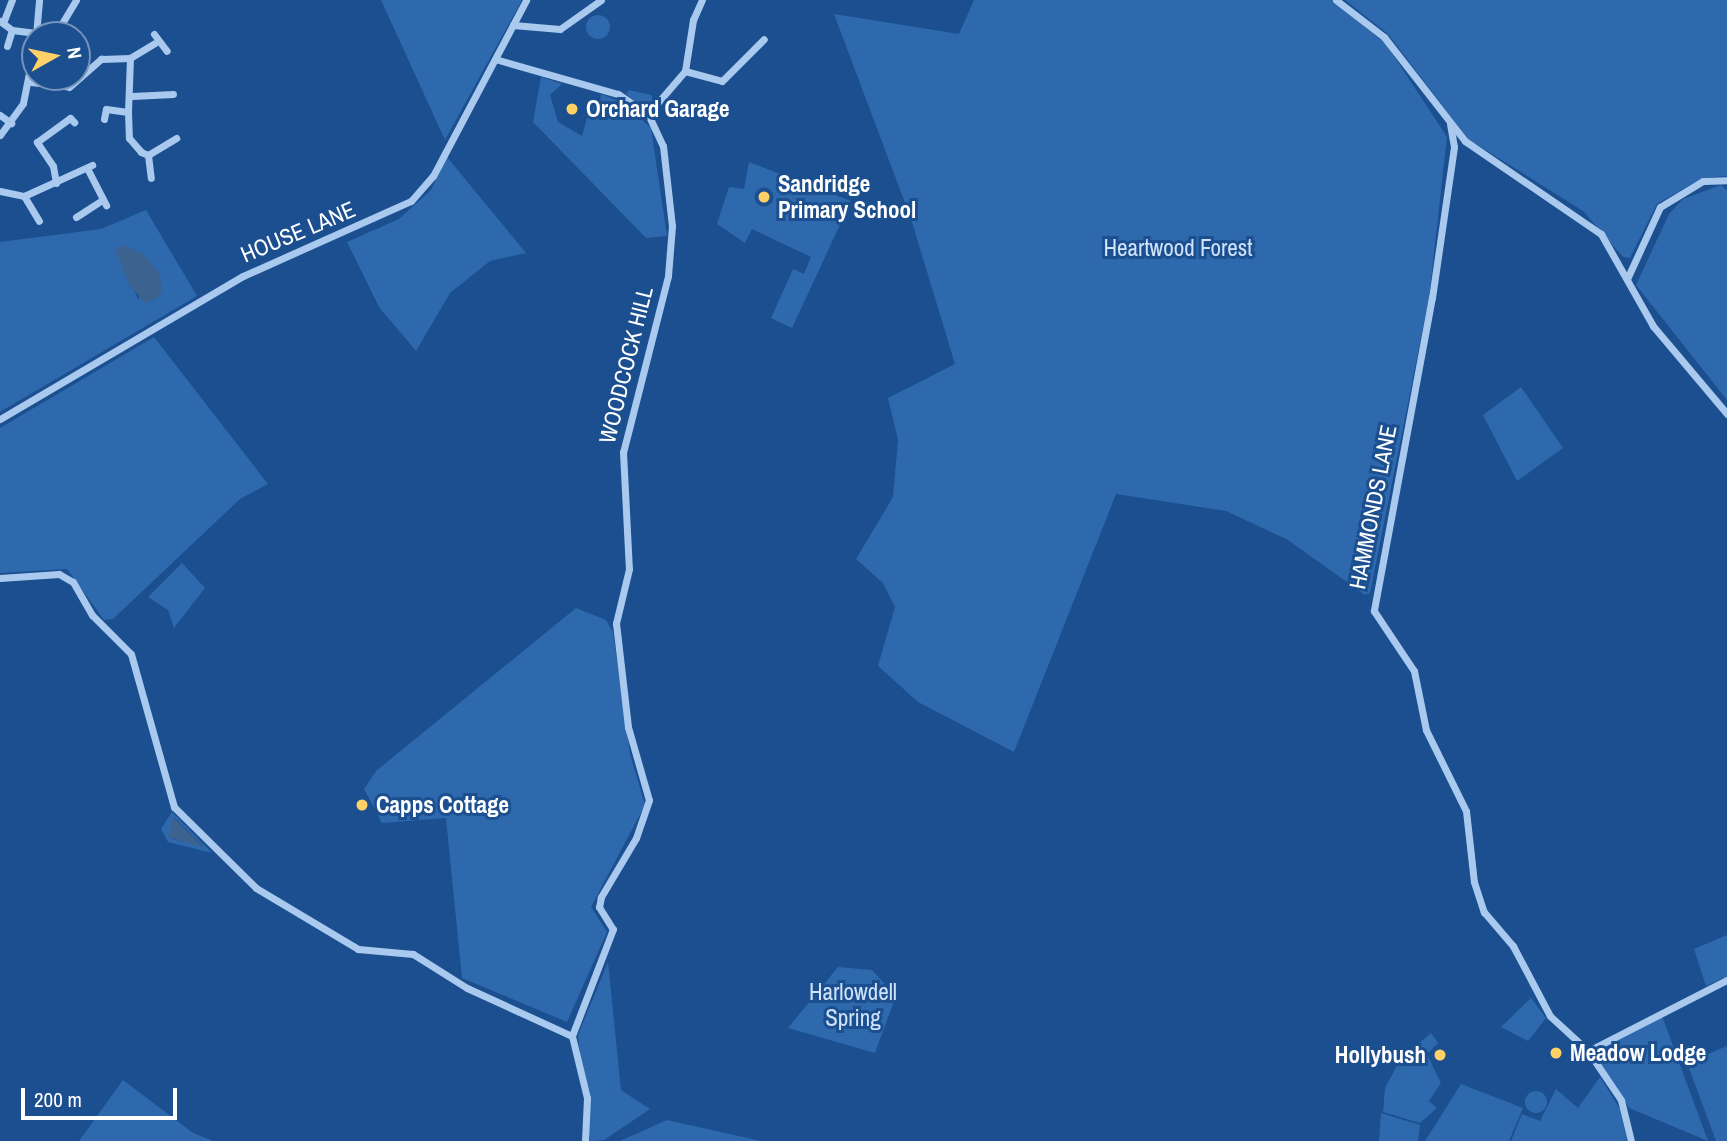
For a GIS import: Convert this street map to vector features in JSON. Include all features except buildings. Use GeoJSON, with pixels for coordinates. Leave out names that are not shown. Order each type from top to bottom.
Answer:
{"type":"FeatureCollection","features":[{"type":"Feature","properties":{"kind":"street"},"geometry":{"type":"LineString","coordinates":[[12,0],[1,22],[12,30],[21,32]]}},
{"type":"Feature","properties":{"kind":"street"},"geometry":{"type":"LineString","coordinates":[[37,21],[39,0]]}},
{"type":"Feature","properties":{"kind":"street"},"geometry":{"type":"LineString","coordinates":[[63,21],[76,0]]}},
{"type":"Feature","properties":{"kind":"street","name":"HOUSE LANE"},"geometry":{"type":"LineString","coordinates":[[0,419],[243,276],[405,206],[433,176],[526,0]]}},
{"type":"Feature","properties":{"kind":"street"},"geometry":{"type":"LineString","coordinates":[[513,25],[560,29],[601,0]]}},
{"type":"Feature","properties":{"kind":"street"},"geometry":{"type":"LineString","coordinates":[[495,59],[618,94],[648,114],[685,71],[692,20],[702,0]]}},
{"type":"Feature","properties":{"kind":"street"},"geometry":{"type":"LineString","coordinates":[[1336,0],[1384,37],[1465,141],[1576,214],[1601,234],[1653,326],[1727,414]]}},
{"type":"Feature","properties":{"kind":"street"},"geometry":{"type":"LineString","coordinates":[[7,46],[12,30]]}},
{"type":"Feature","properties":{"kind":"street"},"geometry":{"type":"LineString","coordinates":[[91,68],[101,59],[130,58],[155,39],[167,51]]}},
{"type":"Feature","properties":{"kind":"street"},"geometry":{"type":"LineString","coordinates":[[685,71],[722,81],[764,39]]}},
{"type":"Feature","properties":{"kind":"street"},"geometry":{"type":"LineString","coordinates":[[130,58],[132,96],[128,112],[129,138],[148,155],[151,178]]}},
{"type":"Feature","properties":{"kind":"street"},"geometry":{"type":"LineString","coordinates":[[0,135],[11,123],[27,91]]}},
{"type":"Feature","properties":{"kind":"street"},"geometry":{"type":"LineString","coordinates":[[132,96],[173,94]]}},
{"type":"Feature","properties":{"kind":"street"},"geometry":{"type":"LineString","coordinates":[[104,119],[107,108],[128,112]]}},
{"type":"Feature","properties":{"kind":"street"},"geometry":{"type":"LineString","coordinates":[[0,114],[11,123]]}},
{"type":"Feature","properties":{"kind":"street","name":"WOODCOCK HILL"},"geometry":{"type":"LineString","coordinates":[[572,1035],[613,929],[599,908],[601,897],[636,838],[649,800],[628,727],[616,623],[629,569],[623,452],[637,417],[641,370],[673,240],[663,146],[648,114]]}},
{"type":"Feature","properties":{"kind":"street"},"geometry":{"type":"LineString","coordinates":[[56,183],[53,166],[37,142],[70,118],[74,122]]}},
{"type":"Feature","properties":{"kind":"street","name":"HAMMONDS LANE"},"geometry":{"type":"LineString","coordinates":[[1450,124],[1454,147],[1374,611],[1414,671],[1426,730],[1466,811],[1474,882],[1484,912],[1513,946],[1550,1016],[1588,1051],[1621,1100],[1631,1141]]}},
{"type":"Feature","properties":{"kind":"street"},"geometry":{"type":"LineString","coordinates":[[148,155],[176,138]]}},
{"type":"Feature","properties":{"kind":"street"},"geometry":{"type":"LineString","coordinates":[[1454,147],[1465,141]]}},
{"type":"Feature","properties":{"kind":"street"},"geometry":{"type":"LineString","coordinates":[[0,191],[24,196],[90,167],[104,202],[76,217]]}},
{"type":"Feature","properties":{"kind":"street"},"geometry":{"type":"LineString","coordinates":[[1627,279],[1631,266],[1671,196],[1703,181],[1727,180]]}},
{"type":"Feature","properties":{"kind":"street"},"geometry":{"type":"LineString","coordinates":[[24,196],[38,221]]}},
{"type":"Feature","properties":{"kind":"street"},"geometry":{"type":"LineString","coordinates":[[1620,264],[1631,266]]}},
{"type":"Feature","properties":{"kind":"street"},"geometry":{"type":"LineString","coordinates":[[0,578],[70,578],[92,615],[131,654],[141,706],[174,807],[256,888],[358,949],[413,954],[467,988],[572,1035],[587,1098],[585,1141]]}},
{"type":"Feature","properties":{"kind":"street"},"geometry":{"type":"LineString","coordinates":[[1588,1051],[1727,980]]}},
{"type":"Feature","properties":{"kind":"green space"},"geometry":{"type":"Polygon","coordinates":[[[381,0],[522,0],[445,140],[381,0]]]}},
{"type":"Feature","properties":{"kind":"green space","name":"Heartwood Forest"},"geometry":{"type":"Polygon","coordinates":[[[974,0],[1332,0],[1386,44],[1447,137],[1429,298],[1370,593],[1365,595],[1288,540],[1226,511],[1116,494],[1014,752],[918,702],[878,666],[895,607],[883,583],[856,559],[893,497],[898,440],[888,398],[955,364],[911,219],[834,14],[959,34],[974,0]]]}},
{"type":"Feature","properties":{"kind":"green space"},"geometry":{"type":"Polygon","coordinates":[[[1345,0],[1727,0],[1727,176],[1702,178],[1657,204],[1630,258],[1623,257],[1583,211],[1468,139],[1388,34],[1345,0]]]}},
{"type":"Feature","properties":{"kind":"green space"},"geometry":{"type":"Polygon","coordinates":[[[598,15],[606,19],[610,27],[606,35],[598,39],[590,35],[586,27],[590,19],[598,15]]]}},
{"type":"Feature","properties":{"kind":"green space"},"geometry":{"type":"Polygon","coordinates":[[[541,77],[562,84],[550,95],[558,122],[582,136],[591,103],[600,101],[601,94],[624,103],[651,128],[667,236],[646,238],[533,122],[541,77]]]}},
{"type":"Feature","properties":{"kind":"green space"},"geometry":{"type":"Polygon","coordinates":[[[629,90],[651,95],[656,104],[644,107],[626,94],[629,90]]]}},
{"type":"Feature","properties":{"kind":"green space"},"geometry":{"type":"Polygon","coordinates":[[[447,157],[526,253],[490,261],[450,293],[416,351],[379,307],[347,242],[399,219],[431,190],[447,157]]]}},
{"type":"Feature","properties":{"kind":"green space","name":"Sandridge Primary School"},"geometry":{"type":"Polygon","coordinates":[[[749,162],[851,201],[792,328],[771,318],[793,269],[804,274],[811,257],[752,229],[745,243],[717,224],[729,187],[744,189],[749,162]]]}},
{"type":"Feature","properties":{"kind":"green space"},"geometry":{"type":"Polygon","coordinates":[[[1721,185],[1727,190],[1727,400],[1636,285],[1669,214],[1683,199],[1721,185]]]}},
{"type":"Feature","properties":{"kind":"green space"},"geometry":{"type":"Polygon","coordinates":[[[146,210],[197,296],[0,412],[0,242],[101,229],[146,210]],[[115,249],[138,299],[157,272],[142,253],[115,249]]]}},
{"type":"Feature","properties":{"kind":"green space"},"geometry":{"type":"Polygon","coordinates":[[[154,337],[268,484],[240,499],[113,619],[104,620],[67,569],[0,573],[0,428],[154,337]]]}},
{"type":"Feature","properties":{"kind":"green space"},"geometry":{"type":"Polygon","coordinates":[[[1521,387],[1563,448],[1517,481],[1483,415],[1521,387]]]}},
{"type":"Feature","properties":{"kind":"green space"},"geometry":{"type":"Polygon","coordinates":[[[182,563],[205,588],[174,628],[168,610],[148,597],[182,563]]]}},
{"type":"Feature","properties":{"kind":"green space"},"geometry":{"type":"Polygon","coordinates":[[[576,608],[606,620],[613,632],[630,754],[645,805],[591,907],[607,932],[567,1022],[462,978],[446,818],[382,823],[364,789],[376,771],[576,608]]]}},
{"type":"Feature","properties":{"kind":"green space"},"geometry":{"type":"Polygon","coordinates":[[[172,812],[212,853],[168,842],[161,829],[172,812]],[[174,817],[172,839],[203,846],[174,817]]]}},
{"type":"Feature","properties":{"kind":"green space"},"geometry":{"type":"Polygon","coordinates":[[[1727,935],[1727,976],[1706,986],[1694,949],[1727,935]]]}},
{"type":"Feature","properties":{"kind":"green space"},"geometry":{"type":"Polygon","coordinates":[[[608,962],[621,1090],[650,1109],[604,1140],[590,1141],[578,1035],[608,962]]]}},
{"type":"Feature","properties":{"kind":"green space","name":"Harlowdell Spring"},"geometry":{"type":"Polygon","coordinates":[[[838,967],[872,970],[896,996],[875,1053],[788,1028],[838,967]]]}},
{"type":"Feature","properties":{"kind":"green space"},"geometry":{"type":"Polygon","coordinates":[[[1531,998],[1546,1018],[1528,1041],[1501,1027],[1531,998]]]}},
{"type":"Feature","properties":{"kind":"green space"},"geometry":{"type":"Polygon","coordinates":[[[1661,1013],[1708,1141],[1629,1108],[1592,1051],[1661,1013]]]}},
{"type":"Feature","properties":{"kind":"green space"},"geometry":{"type":"Polygon","coordinates":[[[1431,1033],[1438,1043],[1427,1054],[1441,1083],[1429,1101],[1437,1108],[1420,1123],[1383,1112],[1385,1088],[1401,1058],[1431,1033]]]}},
{"type":"Feature","properties":{"kind":"green space"},"geometry":{"type":"Polygon","coordinates":[[[1727,1046],[1727,1141],[1716,1141],[1687,1063],[1727,1046]]]}},
{"type":"Feature","properties":{"kind":"green space"},"geometry":{"type":"Polygon","coordinates":[[[1600,1077],[1620,1109],[1627,1141],[1511,1141],[1522,1114],[1540,1121],[1556,1089],[1578,1108],[1600,1077]]]}},
{"type":"Feature","properties":{"kind":"green space"},"geometry":{"type":"Polygon","coordinates":[[[123,1080],[193,1133],[213,1141],[79,1141],[123,1080]]]}},
{"type":"Feature","properties":{"kind":"green space"},"geometry":{"type":"Polygon","coordinates":[[[1461,1084],[1523,1108],[1509,1141],[1425,1141],[1461,1084]]]}},
{"type":"Feature","properties":{"kind":"green space"},"geometry":{"type":"Polygon","coordinates":[[[1536,1091],[1544,1094],[1547,1102],[1544,1110],[1536,1113],[1528,1110],[1525,1102],[1528,1094],[1536,1091]]]}},
{"type":"Feature","properties":{"kind":"green space"},"geometry":{"type":"Polygon","coordinates":[[[1381,1113],[1420,1125],[1418,1141],[1379,1141],[1381,1113]]]}},
{"type":"Feature","properties":{"kind":"green space"},"geometry":{"type":"Polygon","coordinates":[[[667,1120],[761,1141],[620,1141],[667,1120]]]}},
{"type":"Feature","properties":{"kind":"shaded area"},"geometry":{"type":"Polygon","coordinates":[[[121,245],[142,253],[160,274],[162,291],[156,299],[145,303],[130,286],[115,249],[121,245]]]}},
{"type":"Feature","properties":{"kind":"shaded area"},"geometry":{"type":"Polygon","coordinates":[[[173,817],[204,848],[168,837],[173,817]]]}},
{"type":"Feature","properties":{"kind":"place","name":"Orchard Garage"},"geometry":{"type":"Point","coordinates":[572,109]}},
{"type":"Feature","properties":{"kind":"place","name":"Sandridge Primary School"},"geometry":{"type":"Point","coordinates":[764,197]}},
{"type":"Feature","properties":{"kind":"place","name":"Capps Cottage"},"geometry":{"type":"Point","coordinates":[362,805]}},
{"type":"Feature","properties":{"kind":"place","name":"Meadow Lodge"},"geometry":{"type":"Point","coordinates":[1556,1053]}},
{"type":"Feature","properties":{"kind":"place","name":"Hollybush"},"geometry":{"type":"Point","coordinates":[1440,1055]}}]}
